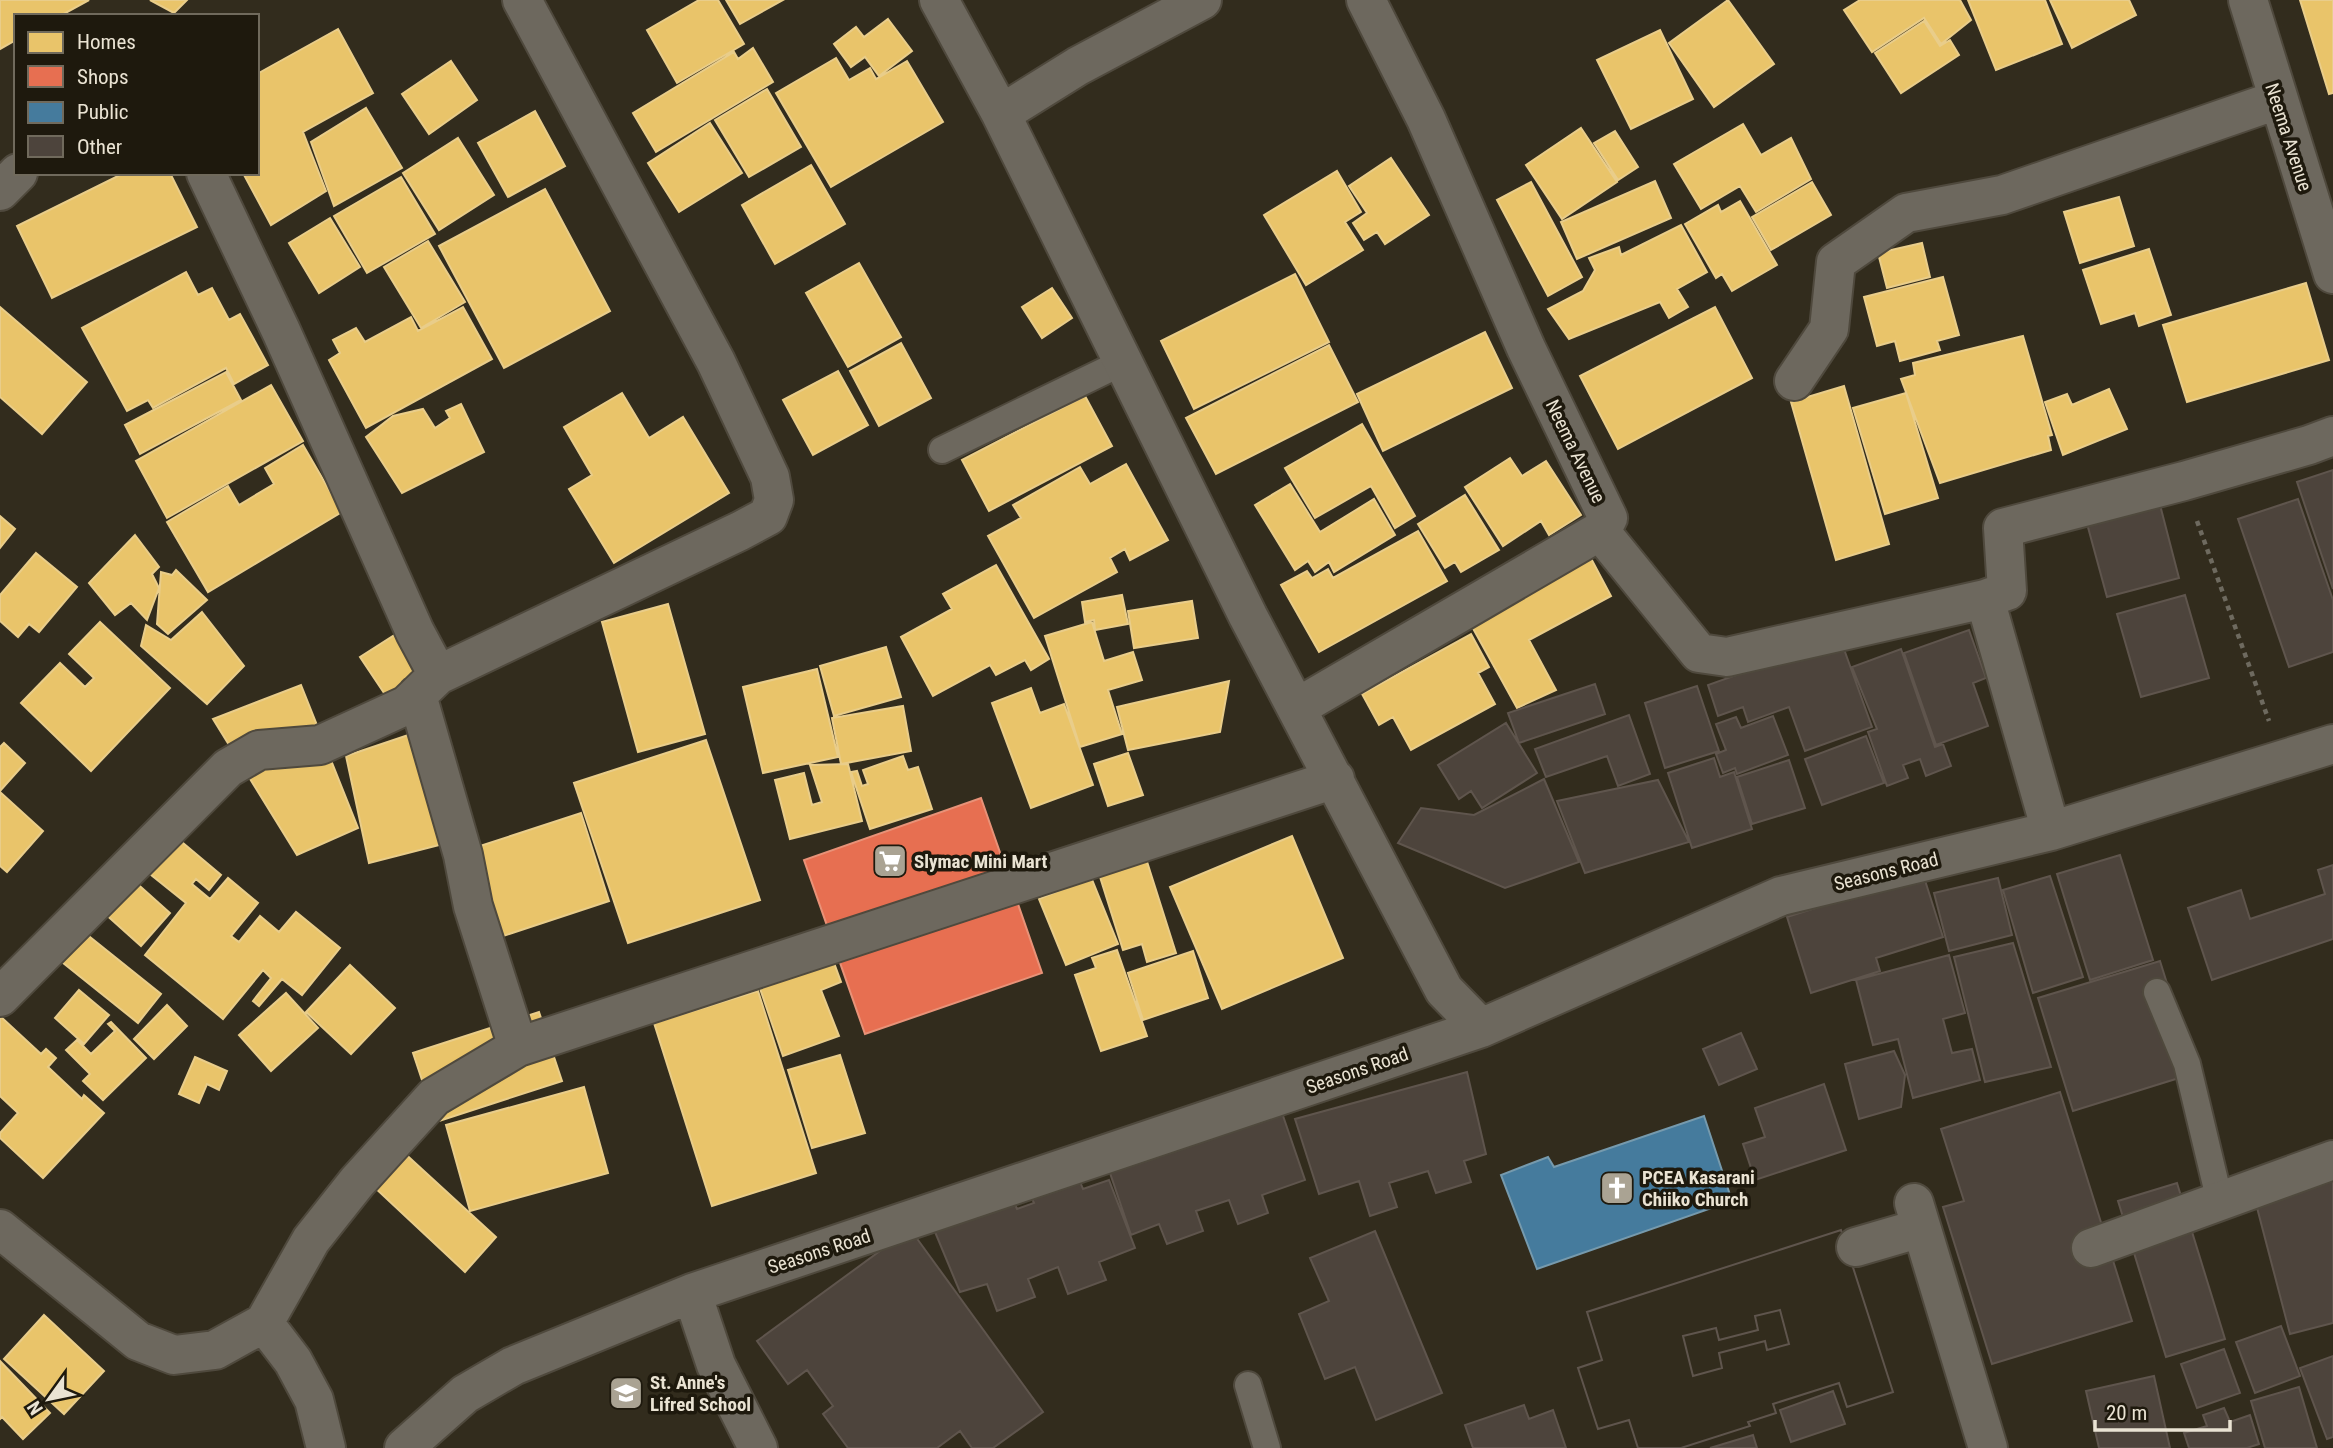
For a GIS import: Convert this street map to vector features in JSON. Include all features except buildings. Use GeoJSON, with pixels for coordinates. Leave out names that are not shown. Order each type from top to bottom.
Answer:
{"type":"FeatureCollection","features":[{"type":"Feature","properties":{"kind":"street"},"geometry":{"type":"LineString","coordinates":[[0,997],[228,768],[260,750],[320,745],[407,705],[428,685],[768,516],[774,500],[770,477],[716,362],[522,0]]}},
{"type":"Feature","properties":{"kind":"street"},"geometry":{"type":"LineString","coordinates":[[939,0],[1001,114],[1121,363],[1444,990],[1481,1028]]}},
{"type":"Feature","properties":{"kind":"street"},"geometry":{"type":"LineString","coordinates":[[1001,114],[1090,59],[1202,0]]}},
{"type":"Feature","properties":{"kind":"street","name":"Neema Avenue"},"geometry":{"type":"LineString","coordinates":[[1366,0],[1426,119],[1526,348],[1608,518],[1600,531],[1699,653],[1727,657],[1985,599]]}},
{"type":"Feature","properties":{"kind":"street","name":"Neema Avenue"},"geometry":{"type":"LineString","coordinates":[[2248,0],[2333,274]]}},
{"type":"Feature","properties":{"kind":"street"},"geometry":{"type":"LineString","coordinates":[[1794,381],[1829,329],[1836,262],[1906,213],[2002,195],[2277,100]]}},
{"type":"Feature","properties":{"kind":"street"},"geometry":{"type":"LineString","coordinates":[[0,191],[16,175]]}},
{"type":"Feature","properties":{"kind":"street"},"geometry":{"type":"LineString","coordinates":[[207,175],[281,331],[415,632],[473,906],[518,1046]]}},
{"type":"Feature","properties":{"kind":"street"},"geometry":{"type":"LineString","coordinates":[[2051,831],[1985,599],[2007,591],[2003,528],[2184,481],[2333,436]]}},
{"type":"Feature","properties":{"kind":"street"},"geometry":{"type":"LineString","coordinates":[[1298,707],[1600,531]]}},
{"type":"Feature","properties":{"kind":"street","name":"Seasons Road"},"geometry":{"type":"LineString","coordinates":[[404,1448],[465,1394],[513,1366],[692,1293],[1481,1028],[1781,896],[2051,831],[2333,744]]}},
{"type":"Feature","properties":{"kind":"street"},"geometry":{"type":"LineString","coordinates":[[0,1229],[138,1341],[174,1355],[215,1350],[264,1323],[311,1240],[356,1182],[435,1097],[518,1046],[1335,779]]}},
{"type":"Feature","properties":{"kind":"street"},"geometry":{"type":"LineString","coordinates":[[2091,1248],[2333,1160]]}},
{"type":"Feature","properties":{"kind":"street"},"geometry":{"type":"LineString","coordinates":[[1856,1247],[1918,1215],[1988,1448]]}},
{"type":"Feature","properties":{"kind":"street"},"geometry":{"type":"LineString","coordinates":[[692,1293],[716,1365],[758,1448]]}},
{"type":"Feature","properties":{"kind":"street"},"geometry":{"type":"LineString","coordinates":[[264,1323],[293,1361],[314,1400],[326,1448]]}},
{"type":"Feature","properties":{"kind":"lane"},"geometry":{"type":"LineString","coordinates":[[942,450],[1121,363]]}},
{"type":"Feature","properties":{"kind":"lane"},"geometry":{"type":"LineString","coordinates":[[2157,992],[2187,1064],[2220,1202]]}},
{"type":"Feature","properties":{"kind":"lane"},"geometry":{"type":"LineString","coordinates":[[1248,1385],[1267,1448]]}},
{"type":"Feature","properties":{"kind":"path"},"geometry":{"type":"LineString","coordinates":[[2184,481],[2283,761]]}},
{"type":"Feature","properties":{"kind":"place","name":"Slymac Mini Mart"},"geometry":{"type":"Point","coordinates":[890,861]}},
{"type":"Feature","properties":{"kind":"place","name":"PCEA Kasarani Chiiko Church"},"geometry":{"type":"Point","coordinates":[1617,1188]}},
{"type":"Feature","properties":{"kind":"place","name":"St. Anne's Lifred School"},"geometry":{"type":"Point","coordinates":[626,1393]}}]}
